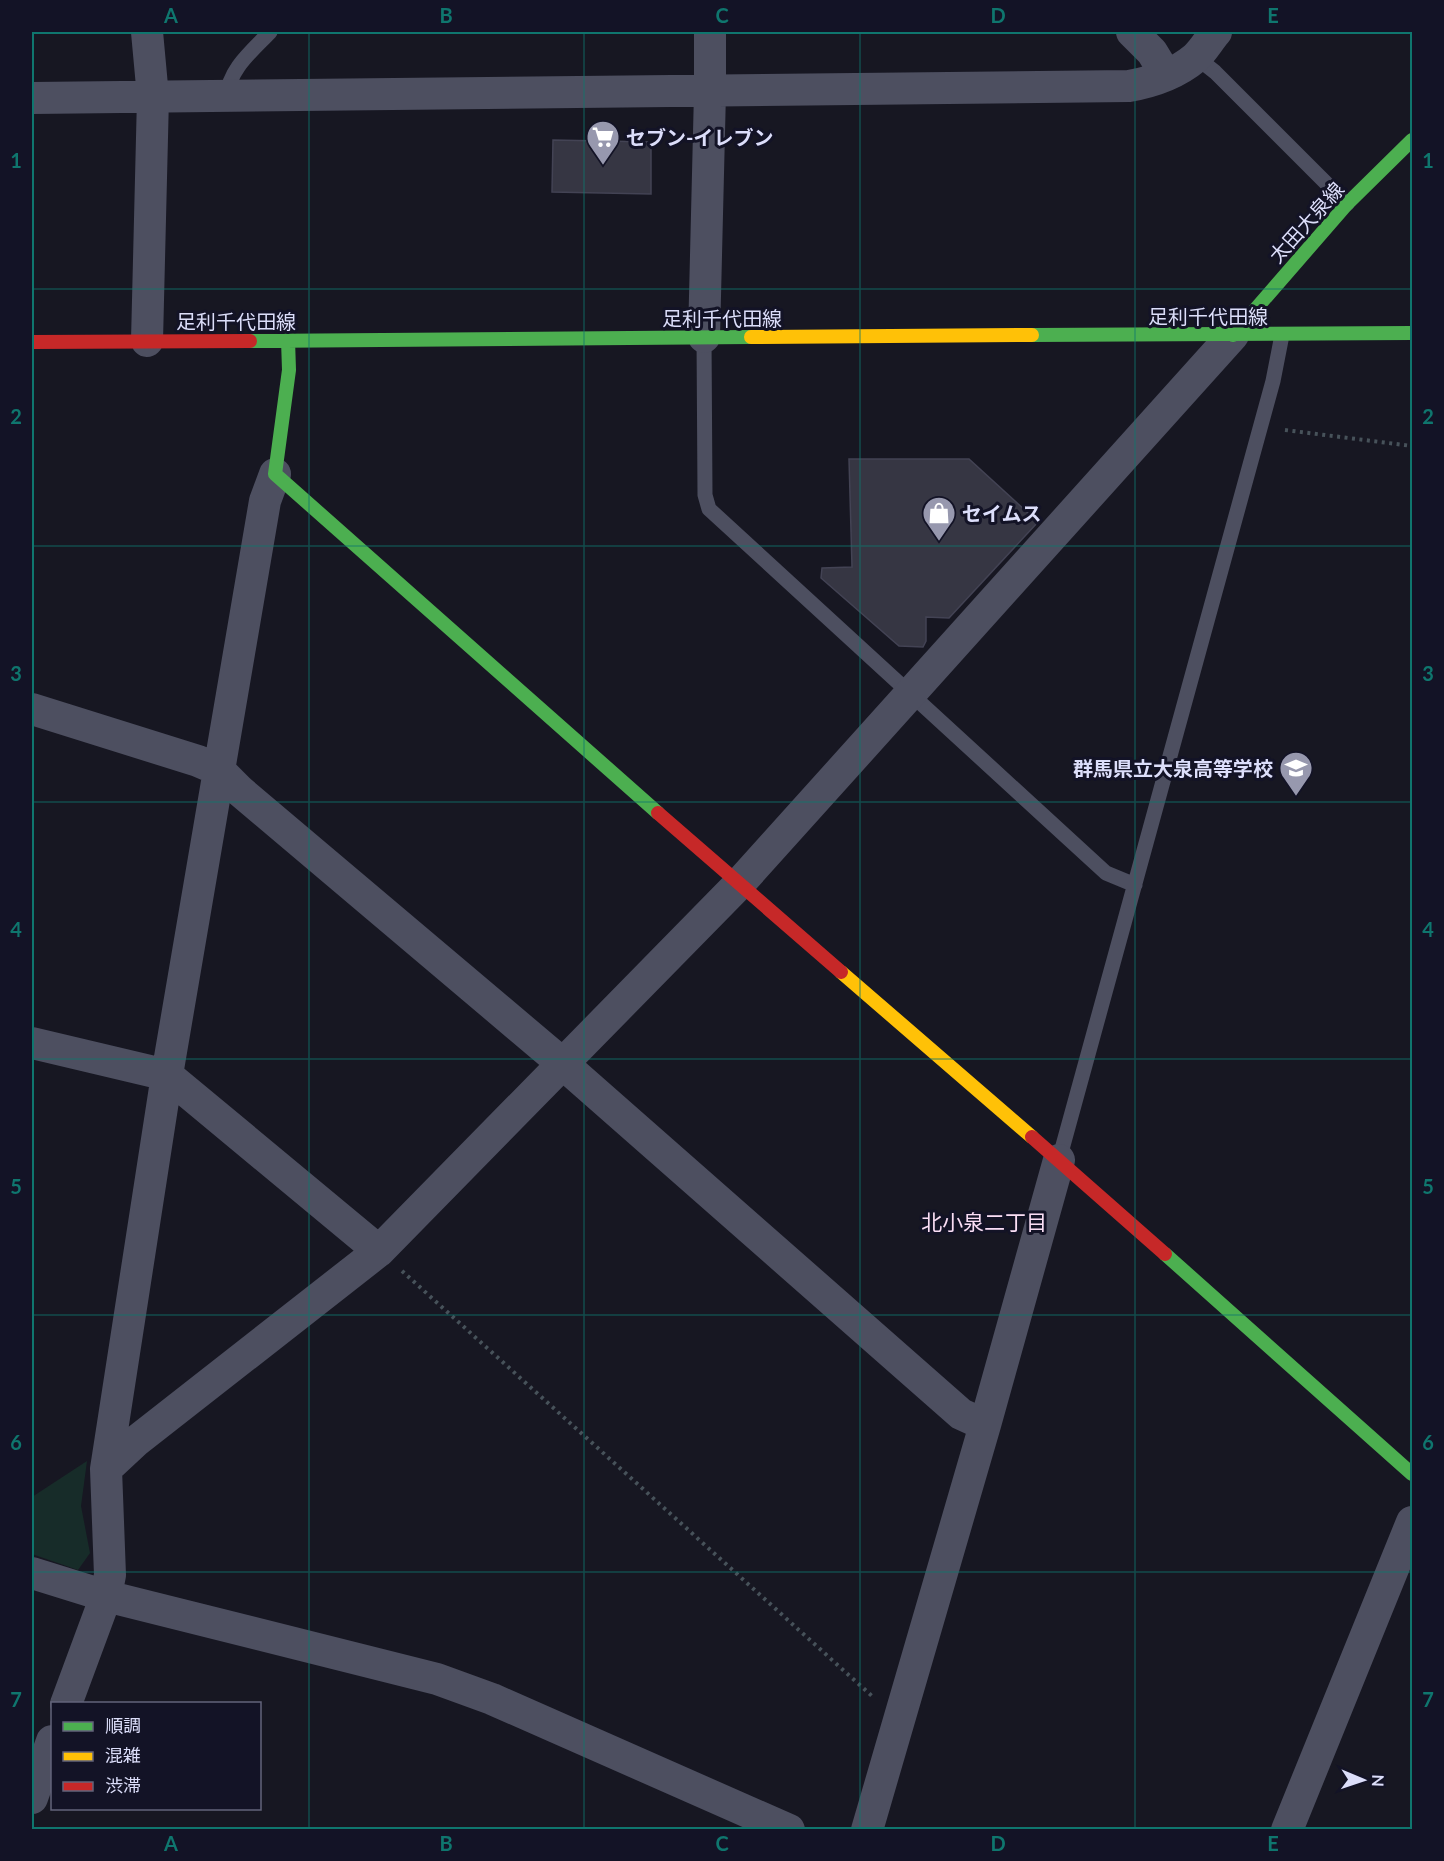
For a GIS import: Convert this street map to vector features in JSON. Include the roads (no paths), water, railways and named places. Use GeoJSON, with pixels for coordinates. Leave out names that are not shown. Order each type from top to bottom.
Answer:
{"type":"FeatureCollection","features":[{"type":"Feature","properties":{"kind":"main road","name":"太田大泉線"},"geometry":{"type":"LineString","coordinates":[[1233,335],[1347,204],[1413,140]]}},
{"type":"Feature","properties":{"kind":"main road","name":"足利千代田線"},"geometry":{"type":"LineString","coordinates":[[32,342],[1413,333]]}},
{"type":"Feature","properties":{"kind":"main road"},"geometry":{"type":"LineString","coordinates":[[288,340],[290,370],[275,474],[739,884],[1059,1160],[1413,1474]]}},
{"type":"Feature","properties":{"kind":"street"},"geometry":{"type":"LineString","coordinates":[[147,32],[153,97],[147,340]]}},
{"type":"Feature","properties":{"kind":"street"},"geometry":{"type":"LineString","coordinates":[[704,337],[710,32]]}},
{"type":"Feature","properties":{"kind":"street"},"geometry":{"type":"LineString","coordinates":[[1132,32],[1152,52],[1166,75]]}},
{"type":"Feature","properties":{"kind":"street"},"geometry":{"type":"LineString","coordinates":[[32,98],[1129,86],[1149,83],[1196,57],[1216,32]]}},
{"type":"Feature","properties":{"kind":"street"},"geometry":{"type":"LineString","coordinates":[[106,1469],[135,1442],[379,1251],[739,884],[1233,335]]}},
{"type":"Feature","properties":{"kind":"street"},"geometry":{"type":"LineString","coordinates":[[67,1702],[106,1596],[110,1575],[106,1469],[167,1075],[265,501],[275,474]]}},
{"type":"Feature","properties":{"kind":"street"},"geometry":{"type":"LineString","coordinates":[[32,709],[198,761],[219,771],[563,1064],[961,1414],[985,1425]]}},
{"type":"Feature","properties":{"kind":"street"},"geometry":{"type":"LineString","coordinates":[[32,1043],[167,1075],[379,1251]]}},
{"type":"Feature","properties":{"kind":"street"},"geometry":{"type":"LineString","coordinates":[[867,1830],[985,1425],[1059,1160]]}},
{"type":"Feature","properties":{"kind":"street"},"geometry":{"type":"LineString","coordinates":[[1287,1830],[1413,1522]]}},
{"type":"Feature","properties":{"kind":"street"},"geometry":{"type":"LineString","coordinates":[[32,1573],[106,1596],[437,1679],[492,1699],[789,1830]]}},
{"type":"Feature","properties":{"kind":"street"},"geometry":{"type":"LineString","coordinates":[[32,1798],[51,1744]]}},
{"type":"Feature","properties":{"kind":"lane"},"geometry":{"type":"LineString","coordinates":[[227,96],[228,85],[239,64],[270,32]]}},
{"type":"Feature","properties":{"kind":"lane"},"geometry":{"type":"LineString","coordinates":[[1196,57],[1215,72],[1347,204]]}},
{"type":"Feature","properties":{"kind":"lane"},"geometry":{"type":"LineString","coordinates":[[1059,1160],[1273,381],[1282,335]]}},
{"type":"Feature","properties":{"kind":"lane"},"geometry":{"type":"LineString","coordinates":[[704,337],[705,495],[709,509],[1106,873],[1135,885]]}},
{"type":"Feature","properties":{"kind":"place","name":"セブン-イレブン"},"geometry":{"type":"Point","coordinates":[603,166]}},
{"type":"Feature","properties":{"kind":"place","name":"セイムス"},"geometry":{"type":"Point","coordinates":[939,542]}},
{"type":"Feature","properties":{"kind":"place","name":"群馬県立大泉高等学校"},"geometry":{"type":"Point","coordinates":[1296,797]}},
{"type":"Feature","properties":{"kind":"district","name":"北小泉二丁目"},"geometry":{"type":"Point","coordinates":[984,1221]}}]}
